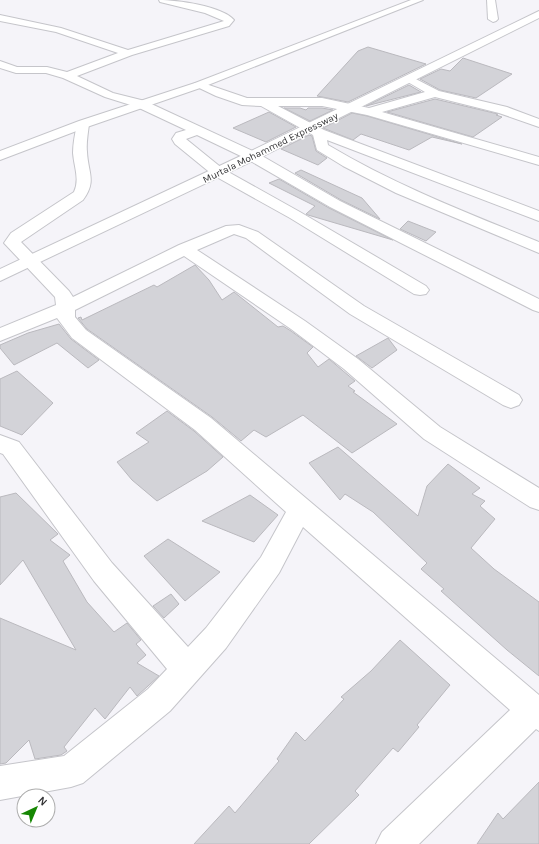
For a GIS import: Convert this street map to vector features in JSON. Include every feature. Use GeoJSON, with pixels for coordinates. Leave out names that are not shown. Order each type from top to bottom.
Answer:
{"type":"FeatureCollection","features":[{"type":"Feature","properties":{"kind":"street"},"geometry":{"type":"LineString","coordinates":[[67,76],[128,53],[226,24],[229,20],[227,17],[163,0]]}},
{"type":"Feature","properties":{"kind":"street"},"geometry":{"type":"LineString","coordinates":[[0,156],[83,124],[199,85],[419,0]]}},
{"type":"Feature","properties":{"kind":"street"},"geometry":{"type":"LineString","coordinates":[[491,0],[493,18]]}},
{"type":"Feature","properties":{"kind":"street","name":"Murtala Mohammed Expressway"},"geometry":{"type":"LineString","coordinates":[[0,276],[252,156],[315,130],[350,108],[539,14]]}},
{"type":"Feature","properties":{"kind":"street"},"geometry":{"type":"LineString","coordinates":[[0,18],[58,30],[128,53]]}},
{"type":"Feature","properties":{"kind":"street"},"geometry":{"type":"LineString","coordinates":[[0,64],[16,70]]}},
{"type":"Feature","properties":{"kind":"street"},"geometry":{"type":"LineString","coordinates":[[0,74],[16,70],[47,70],[67,76],[109,95],[141,104],[252,156],[335,204],[539,306]]}},
{"type":"Feature","properties":{"kind":"street"},"geometry":{"type":"LineString","coordinates":[[410,79],[435,93],[502,110],[539,123]]}},
{"type":"Feature","properties":{"kind":"street"},"geometry":{"type":"LineString","coordinates":[[199,85],[220,94],[246,102],[322,102],[369,112],[539,161]]}},
{"type":"Feature","properties":{"kind":"street"},"geometry":{"type":"LineString","coordinates":[[369,112],[435,93]]}},
{"type":"Feature","properties":{"kind":"street"},"geometry":{"type":"LineString","coordinates":[[265,103],[315,130],[539,216]]}},
{"type":"Feature","properties":{"kind":"street"},"geometry":{"type":"LineString","coordinates":[[83,124],[80,155],[85,184],[83,191],[78,197],[14,239],[12,243],[63,295],[65,301],[66,318],[80,334],[203,424],[300,510],[536,712],[394,844]]}},
{"type":"Feature","properties":{"kind":"street"},"geometry":{"type":"LineString","coordinates":[[198,130],[181,136],[179,139],[182,144],[218,172],[295,215],[420,290]]}},
{"type":"Feature","properties":{"kind":"street"},"geometry":{"type":"LineString","coordinates":[[315,130],[322,147],[349,164],[426,202],[539,248]]}},
{"type":"Feature","properties":{"kind":"street"},"geometry":{"type":"LineString","coordinates":[[0,334],[65,308],[185,249],[232,229],[252,235],[358,310],[511,400]]}},
{"type":"Feature","properties":{"kind":"street"},"geometry":{"type":"LineString","coordinates":[[185,249],[298,325],[352,364],[432,432],[539,500]]}},
{"type":"Feature","properties":{"kind":"street"},"geometry":{"type":"LineString","coordinates":[[0,444],[11,448],[103,572],[187,669]]}},
{"type":"Feature","properties":{"kind":"street"},"geometry":{"type":"LineString","coordinates":[[0,783],[72,771],[159,700],[216,638],[270,565],[300,510]]}},
{"type":"Feature","properties":{"kind":"building"},"geometry":{"type":"Polygon","coordinates":[[[368,47],[426,64],[348,102],[317,96],[358,51],[368,47]]]}},
{"type":"Feature","properties":{"kind":"building"},"geometry":{"type":"Polygon","coordinates":[[[463,58],[512,74],[476,98],[440,90],[420,79],[441,69],[450,71],[463,58]]]}},
{"type":"Feature","properties":{"kind":"building"},"geometry":{"type":"Polygon","coordinates":[[[409,85],[421,92],[366,106],[409,85]]]}},
{"type":"Feature","properties":{"kind":"building"},"geometry":{"type":"Polygon","coordinates":[[[435,99],[498,114],[496,115],[502,117],[473,137],[387,112],[435,99]]]}},
{"type":"Feature","properties":{"kind":"building"},"geometry":{"type":"Polygon","coordinates":[[[284,108],[300,108],[306,110],[308,108],[322,108],[333,110],[310,121],[284,108]]]}},
{"type":"Feature","properties":{"kind":"building"},"geometry":{"type":"Polygon","coordinates":[[[269,112],[296,127],[266,142],[233,128],[269,112]]]}},
{"type":"Feature","properties":{"kind":"building"},"geometry":{"type":"Polygon","coordinates":[[[352,113],[462,144],[432,137],[409,150],[361,134],[353,140],[323,128],[352,113]]]}},
{"type":"Feature","properties":{"kind":"building"},"geometry":{"type":"Polygon","coordinates":[[[309,135],[312,136],[316,151],[327,158],[318,165],[281,149],[309,135]]]}},
{"type":"Feature","properties":{"kind":"building"},"geometry":{"type":"Polygon","coordinates":[[[301,170],[362,198],[380,219],[341,200],[295,173],[301,170]]]}},
{"type":"Feature","properties":{"kind":"building"},"geometry":{"type":"Polygon","coordinates":[[[279,179],[329,208],[393,240],[306,214],[315,206],[269,183],[279,179]]]}},
{"type":"Feature","properties":{"kind":"building"},"geometry":{"type":"Polygon","coordinates":[[[408,221],[436,232],[426,241],[400,229],[408,221]]]}},
{"type":"Feature","properties":{"kind":"building"},"geometry":{"type":"Polygon","coordinates":[[[195,265],[209,280],[222,300],[234,292],[278,327],[283,326],[291,331],[313,347],[307,353],[318,367],[329,359],[355,381],[348,386],[355,391],[353,392],[397,424],[352,453],[303,415],[266,437],[254,430],[241,441],[212,417],[87,329],[78,318],[81,317],[82,320],[154,285],[157,287],[195,265]]]}},
{"type":"Feature","properties":{"kind":"building"},"geometry":{"type":"Polygon","coordinates":[[[59,324],[71,339],[99,360],[88,368],[57,343],[14,365],[0,348],[0,345],[28,333],[59,324]]]}},
{"type":"Feature","properties":{"kind":"building"},"geometry":{"type":"Polygon","coordinates":[[[388,338],[397,350],[372,368],[356,356],[388,338]]]}},
{"type":"Feature","properties":{"kind":"building"},"geometry":{"type":"Polygon","coordinates":[[[17,371],[53,403],[22,435],[0,426],[0,379],[17,371]]]}},
{"type":"Feature","properties":{"kind":"building"},"geometry":{"type":"Polygon","coordinates":[[[167,411],[194,431],[223,457],[207,471],[157,501],[132,480],[117,462],[149,442],[136,433],[167,411]]]}},
{"type":"Feature","properties":{"kind":"building"},"geometry":{"type":"Polygon","coordinates":[[[338,447],[418,516],[427,486],[448,464],[480,488],[472,494],[485,501],[480,506],[495,519],[471,548],[494,569],[539,602],[539,676],[507,650],[441,591],[444,589],[421,569],[427,563],[373,512],[345,494],[340,500],[309,463],[338,447]]]}},
{"type":"Feature","properties":{"kind":"building"},"geometry":{"type":"Polygon","coordinates":[[[16,493],[58,534],[50,540],[70,555],[63,561],[87,602],[114,632],[127,623],[141,640],[136,644],[146,655],[137,663],[159,676],[137,696],[130,687],[105,719],[95,708],[64,747],[67,751],[61,755],[35,759],[29,740],[6,763],[0,764],[0,618],[76,650],[23,560],[0,585],[0,497],[16,493]]]}},
{"type":"Feature","properties":{"kind":"building"},"geometry":{"type":"Polygon","coordinates":[[[250,495],[278,515],[254,542],[202,521],[250,495]]]}},
{"type":"Feature","properties":{"kind":"building"},"geometry":{"type":"Polygon","coordinates":[[[168,539],[220,572],[185,601],[144,556],[168,539]]]}},
{"type":"Feature","properties":{"kind":"building"},"geometry":{"type":"Polygon","coordinates":[[[171,594],[179,604],[164,618],[153,606],[171,594]]]}},
{"type":"Feature","properties":{"kind":"building"},"geometry":{"type":"Polygon","coordinates":[[[400,640],[450,685],[417,725],[419,727],[398,752],[393,748],[355,791],[359,795],[309,844],[194,844],[229,806],[235,813],[279,761],[277,759],[296,732],[305,741],[344,699],[341,697],[371,671],[400,640]]]}},
{"type":"Feature","properties":{"kind":"building"},"geometry":{"type":"Polygon","coordinates":[[[539,782],[539,844],[477,844],[498,813],[503,819],[539,782]]]}}]}
